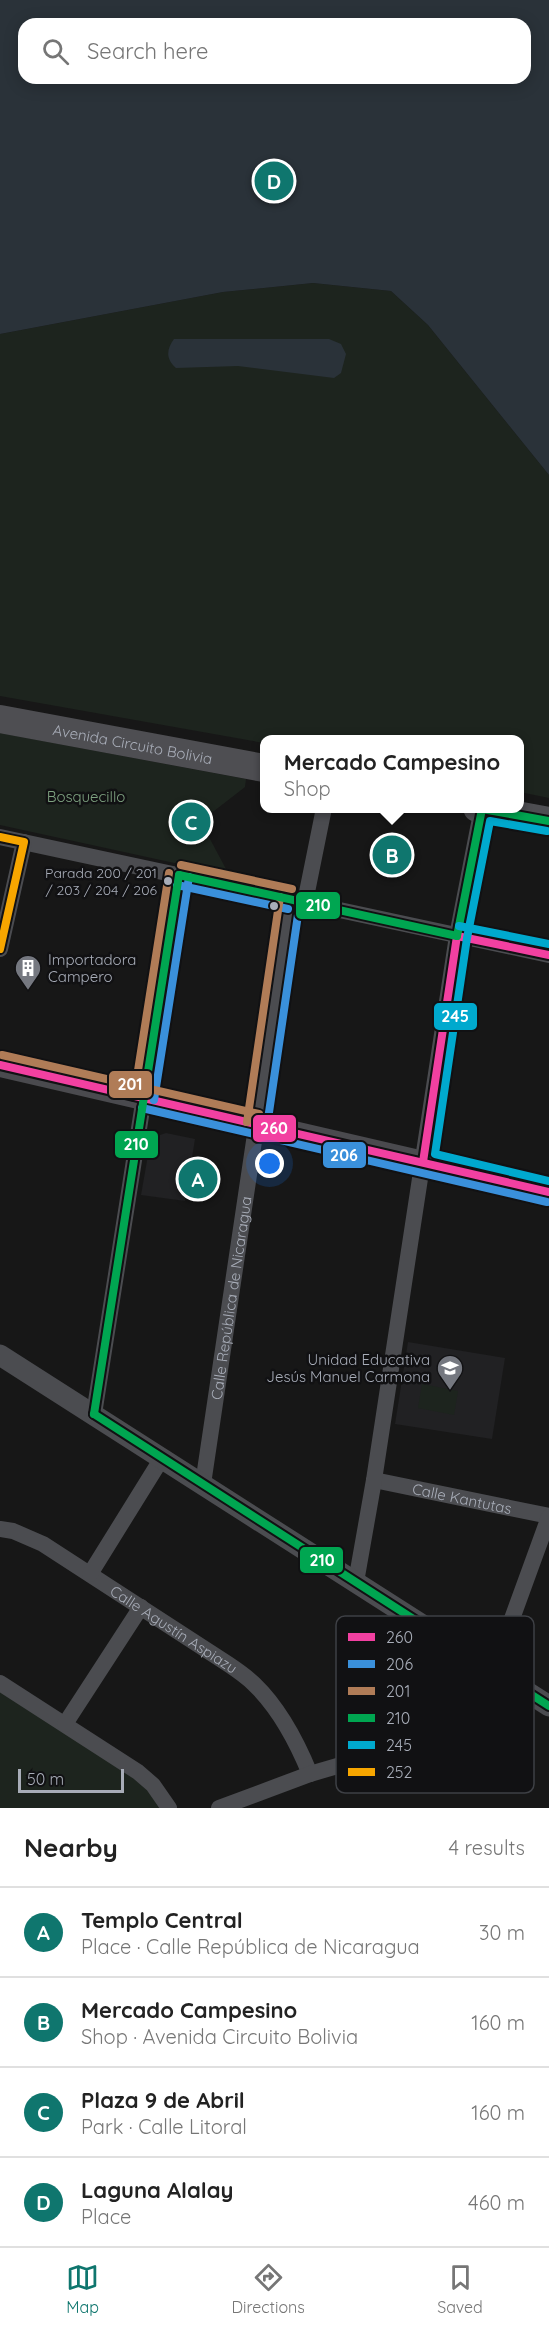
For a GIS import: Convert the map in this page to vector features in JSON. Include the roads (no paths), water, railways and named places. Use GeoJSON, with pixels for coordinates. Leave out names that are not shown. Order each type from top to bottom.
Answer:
{"type":"FeatureCollection","features":[{"type":"Feature","properties":{"kind":"highway","name":"Avenida Circuito Bolivia"},"geometry":{"type":"LineString","coordinates":[[0,705],[260,752]]}},
{"type":"Feature","properties":{"kind":"highway","name":"Avenida Circuito Bolivia"},"geometry":{"type":"LineString","coordinates":[[0,719],[260,767]]}},
{"type":"Feature","properties":{"kind":"highway"},"geometry":{"type":"LineString","coordinates":[[524,801],[549,806]]}},
{"type":"Feature","properties":{"kind":"highway"},"geometry":{"type":"LineString","coordinates":[[503,813],[549,821]]}},
{"type":"Feature","properties":{"kind":"main road"},"geometry":{"type":"LineString","coordinates":[[0,1065],[549,1192]]}},
{"type":"Feature","properties":{"kind":"street","name":"Calle República de Nicaragua"},"geometry":{"type":"LineString","coordinates":[[203,1484],[257,1124],[297,901],[323,813]]}},
{"type":"Feature","properties":{"kind":"street"},"geometry":{"type":"LineString","coordinates":[[356,1582],[374,1480],[457,936],[479,813]]}},
{"type":"Feature","properties":{"kind":"street"},"geometry":{"type":"LineString","coordinates":[[0,837],[549,955]]}},
{"type":"Feature","properties":{"kind":"street"},"geometry":{"type":"LineString","coordinates":[[0,949],[24,842]]}},
{"type":"Feature","properties":{"kind":"street"},"geometry":{"type":"LineString","coordinates":[[94,1414],[179,875]]}},
{"type":"Feature","properties":{"kind":"street"},"geometry":{"type":"LineString","coordinates":[[0,1355],[409,1616]]}},
{"type":"Feature","properties":{"kind":"street"},"geometry":{"type":"LineString","coordinates":[[90,1574],[162,1458]]}},
{"type":"Feature","properties":{"kind":"street","name":"Calle Kantutas"},"geometry":{"type":"LineString","coordinates":[[374,1480],[549,1517]]}},
{"type":"Feature","properties":{"kind":"street"},"geometry":{"type":"LineString","coordinates":[[513,1616],[549,1517]]}},
{"type":"Feature","properties":{"kind":"street","name":"Calle Agustín Aspiazu"},"geometry":{"type":"LineString","coordinates":[[0,1529],[13,1531],[43,1544],[228,1664],[254,1684],[280,1715],[300,1750],[310,1774]]}},
{"type":"Feature","properties":{"kind":"street"},"geometry":{"type":"LineString","coordinates":[[65,1724],[141,1607]]}},
{"type":"Feature","properties":{"kind":"street"},"geometry":{"type":"LineString","coordinates":[[0,1683],[138,1772],[153,1785],[169,1808]]}},
{"type":"Feature","properties":{"kind":"street"},"geometry":{"type":"LineString","coordinates":[[534,1696],[549,1706]]}},
{"type":"Feature","properties":{"kind":"street"},"geometry":{"type":"LineString","coordinates":[[219,1808],[336,1766]]}},
{"type":"Feature","properties":{"kind":"place","name":"Laguna Alalay"},"geometry":{"type":"Point","coordinates":[274,181]}},
{"type":"Feature","properties":{"kind":"place","name":"Plaza 9 de Abril"},"geometry":{"type":"Point","coordinates":[191,822]}},
{"type":"Feature","properties":{"kind":"place","name":"Mercado Campesino"},"geometry":{"type":"Point","coordinates":[392,855]}},
{"type":"Feature","properties":{"kind":"place","name":"Parada 200 / 201 / 203 / 204 / 206"},"geometry":{"type":"Point","coordinates":[168,881]}},
{"type":"Feature","properties":{"kind":"place","name":"Importadora Campero"},"geometry":{"type":"Point","coordinates":[28,991]}},
{"type":"Feature","properties":{"kind":"place","name":"Templo Central"},"geometry":{"type":"Point","coordinates":[198,1179]}},
{"type":"Feature","properties":{"kind":"place","name":"Unidad Educativa Jesús Manuel Carmona"},"geometry":{"type":"Point","coordinates":[450,1391]}},
{"type":"Feature","properties":{"kind":"park label","name":"Bosquecillo"},"geometry":{"type":"Point","coordinates":[86,796]}}]}
